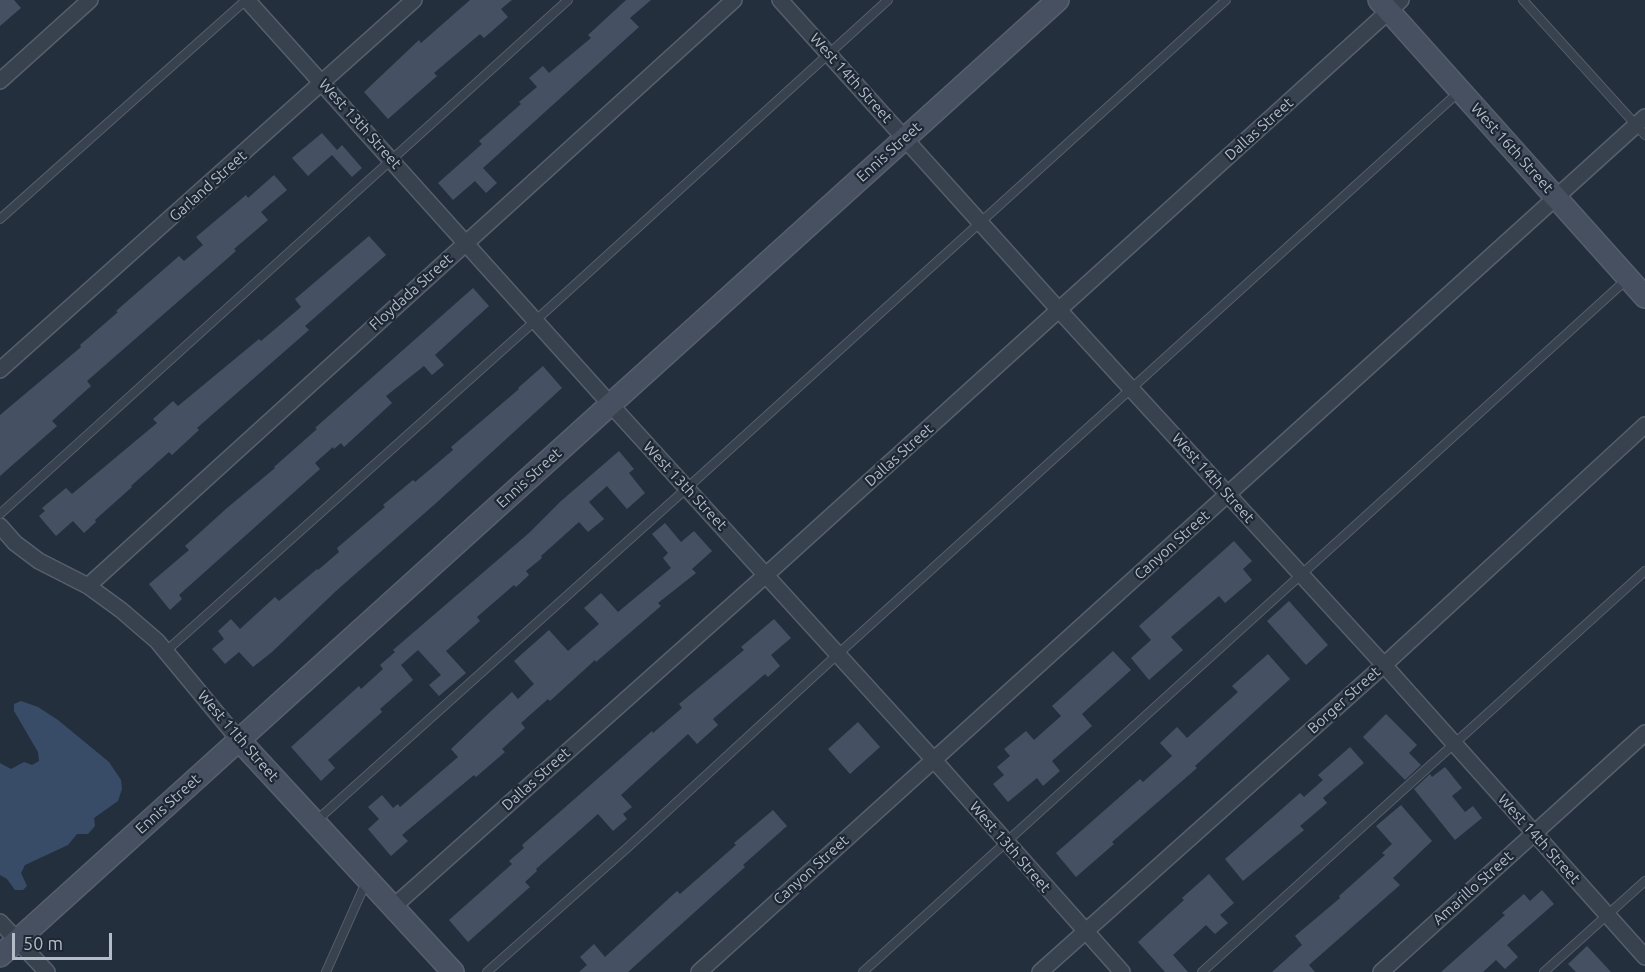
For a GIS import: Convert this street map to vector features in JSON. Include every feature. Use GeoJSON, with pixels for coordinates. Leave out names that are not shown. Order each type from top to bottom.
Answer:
{"type":"FeatureCollection","features":[{"type":"Feature","properties":{"kind":"main road","name":"Ennis Street"},"geometry":{"type":"LineString","coordinates":[[0,956],[1058,0]]}},
{"type":"Feature","properties":{"kind":"main road","name":"West 16th Street"},"geometry":{"type":"LineString","coordinates":[[1390,4],[1461,91],[1645,297]]}},
{"type":"Feature","properties":{"kind":"main road","name":"West 11th Street"},"geometry":{"type":"LineString","coordinates":[[239,740],[453,972]]}},
{"type":"Feature","properties":{"kind":"street"},"geometry":{"type":"LineString","coordinates":[[0,81],[90,0]]}},
{"type":"Feature","properties":{"kind":"street","name":"West 13th Street"},"geometry":{"type":"LineString","coordinates":[[246,0],[933,759],[1122,972]]}},
{"type":"Feature","properties":{"kind":"street","name":"Garland Street"},"geometry":{"type":"LineString","coordinates":[[0,370],[414,0]]}},
{"type":"Feature","properties":{"kind":"street","name":"Floydada Street"},"geometry":{"type":"LineString","coordinates":[[88,586],[734,0]]}},
{"type":"Feature","properties":{"kind":"street","name":"West 14th Street"},"geometry":{"type":"LineString","coordinates":[[780,0],[1059,310],[1384,665],[1645,957]]}},
{"type":"Feature","properties":{"kind":"street","name":"Dallas Street"},"geometry":{"type":"LineString","coordinates":[[393,907],[1059,310],[1390,4]]}},
{"type":"Feature","properties":{"kind":"street","name":"Canyon Street"},"geometry":{"type":"LineString","coordinates":[[699,972],[1556,197],[1642,126]]}},
{"type":"Feature","properties":{"kind":"street","name":"Borger Street"},"geometry":{"type":"LineString","coordinates":[[1040,972],[1384,665],[1645,425]]}},
{"type":"Feature","properties":{"kind":"street","name":"West 11th Street"},"geometry":{"type":"LineString","coordinates":[[0,526],[15,543],[39,561],[88,586],[121,610],[165,652],[239,740]]}},
{"type":"Feature","properties":{"kind":"street","name":"Amarillo Street"},"geometry":{"type":"LineString","coordinates":[[1380,972],[1645,733]]}},
{"type":"Feature","properties":{"kind":"street"},"geometry":{"type":"LineString","coordinates":[[0,922],[47,972]]}},
{"type":"Feature","properties":{"kind":"lane"},"geometry":{"type":"LineString","coordinates":[[0,219],[246,0]]}},
{"type":"Feature","properties":{"kind":"lane"},"geometry":{"type":"LineString","coordinates":[[0,514],[568,0]]}},
{"type":"Feature","properties":{"kind":"lane"},"geometry":{"type":"LineString","coordinates":[[165,652],[535,321],[888,0]]}},
{"type":"Feature","properties":{"kind":"lane"},"geometry":{"type":"LineString","coordinates":[[315,822],[1226,0]]}},
{"type":"Feature","properties":{"kind":"lane"},"geometry":{"type":"LineString","coordinates":[[1523,0],[1642,126]]}},
{"type":"Feature","properties":{"kind":"lane"},"geometry":{"type":"LineString","coordinates":[[488,972],[1461,91]]}},
{"type":"Feature","properties":{"kind":"lane"},"geometry":{"type":"LineString","coordinates":[[863,972],[1628,278]]}},
{"type":"Feature","properties":{"kind":"lane"},"geometry":{"type":"LineString","coordinates":[[1202,972],[1645,571]]}},
{"type":"Feature","properties":{"kind":"lane"},"geometry":{"type":"LineString","coordinates":[[326,972],[367,879]]}},
{"type":"Feature","properties":{"kind":"lane"},"geometry":{"type":"LineString","coordinates":[[1544,972],[1645,881]]}},
{"type":"Feature","properties":{"kind":"water"},"geometry":{"type":"Polygon","coordinates":[[[21,701],[38,707],[58,720],[109,762],[121,780],[122,789],[118,801],[94,818],[95,826],[88,834],[77,834],[68,845],[25,865],[21,873],[27,886],[23,890],[15,890],[7,879],[0,875],[0,763],[11,769],[24,762],[32,765],[39,761],[38,752],[14,711],[14,704],[21,701]]]}},
{"type":"Feature","properties":{"kind":"building"},"geometry":{"type":"Polygon","coordinates":[[[0,0],[14,0],[21,8],[0,26],[0,0]]]}},
{"type":"Feature","properties":{"kind":"building"},"geometry":{"type":"Polygon","coordinates":[[[470,0],[512,0],[501,9],[508,17],[484,38],[480,34],[434,73],[437,76],[388,119],[364,92],[419,40],[421,43],[470,0]]]}},
{"type":"Feature","properties":{"kind":"building"},"geometry":{"type":"Polygon","coordinates":[[[626,0],[651,0],[630,18],[639,27],[483,168],[497,183],[486,193],[475,181],[453,200],[438,183],[482,144],[479,141],[537,87],[529,78],[543,66],[549,73],[591,38],[588,35],[626,0]]]}},
{"type":"Feature","properties":{"kind":"building"},"geometry":{"type":"Polygon","coordinates":[[[322,133],[337,150],[342,145],[362,168],[352,177],[332,155],[308,176],[292,158],[322,133]]]}},
{"type":"Feature","properties":{"kind":"building"},"geometry":{"type":"Polygon","coordinates":[[[274,175],[287,190],[261,212],[268,220],[234,249],[236,251],[87,381],[91,386],[52,421],[57,426],[0,476],[0,415],[81,347],[80,345],[118,312],[116,311],[179,256],[184,261],[203,245],[196,237],[246,195],[248,198],[274,175]]]}},
{"type":"Feature","properties":{"kind":"building"},"geometry":{"type":"Polygon","coordinates":[[[369,236],[386,255],[305,326],[309,330],[197,428],[199,430],[172,455],[169,452],[131,486],[84,533],[73,521],[56,536],[39,516],[45,511],[42,508],[66,488],[72,494],[157,423],[153,419],[173,401],[178,406],[259,339],[261,341],[301,307],[295,299],[369,236]]]}},
{"type":"Feature","properties":{"kind":"building"},"geometry":{"type":"Polygon","coordinates":[[[473,288],[489,306],[435,355],[444,365],[432,375],[424,366],[386,396],[392,403],[344,447],[341,443],[334,449],[333,447],[315,463],[320,469],[179,595],[182,599],[170,610],[149,584],[189,550],[185,546],[275,468],[317,429],[315,428],[473,288]]]}},
{"type":"Feature","properties":{"kind":"building"},"geometry":{"type":"Polygon","coordinates":[[[543,366],[562,388],[336,591],[272,652],[253,667],[239,652],[225,664],[212,649],[224,639],[218,631],[231,619],[240,629],[275,597],[279,601],[318,570],[339,552],[337,548],[385,507],[383,505],[453,450],[451,447],[543,366]]]}},
{"type":"Feature","properties":{"kind":"building"},"geometry":{"type":"Polygon","coordinates":[[[619,451],[634,469],[629,473],[645,493],[627,509],[607,486],[589,502],[604,519],[588,532],[579,522],[526,571],[529,575],[477,617],[480,621],[446,651],[466,673],[439,696],[429,685],[441,675],[418,650],[401,665],[413,680],[380,709],[382,712],[328,760],[335,768],[321,781],[291,747],[359,686],[361,689],[383,669],[380,665],[395,652],[393,650],[529,533],[561,501],[619,451]]]}},
{"type":"Feature","properties":{"kind":"building"},"geometry":{"type":"Polygon","coordinates":[[[665,523],[681,542],[694,531],[712,551],[692,569],[696,573],[658,603],[661,606],[596,662],[595,660],[550,701],[548,699],[521,723],[525,728],[502,749],[505,752],[402,835],[408,841],[391,856],[368,829],[379,819],[368,807],[382,795],[393,808],[398,804],[400,807],[458,757],[451,749],[490,712],[512,692],[518,699],[534,684],[514,661],[549,630],[568,651],[599,624],[584,608],[601,593],[618,612],[671,568],[663,558],[668,553],[652,534],[665,523]]]}},
{"type":"Feature","properties":{"kind":"building"},"geometry":{"type":"Polygon","coordinates":[[[1234,541],[1252,561],[1243,569],[1252,580],[1225,603],[1219,596],[1171,637],[1183,650],[1149,680],[1131,658],[1151,640],[1139,626],[1234,541]]]}},
{"type":"Feature","properties":{"kind":"building"},"geometry":{"type":"Polygon","coordinates":[[[1289,601],[1328,645],[1306,665],[1267,621],[1289,601]]]}},
{"type":"Feature","properties":{"kind":"building"},"geometry":{"type":"Polygon","coordinates":[[[774,619],[791,638],[771,655],[780,666],[768,677],[765,674],[713,719],[718,725],[697,744],[688,734],[621,795],[632,807],[623,814],[627,819],[613,831],[598,814],[536,869],[537,871],[525,882],[530,887],[468,942],[449,920],[512,864],[509,861],[524,848],[522,845],[652,731],[653,733],[682,708],[679,704],[744,650],[741,647],[774,619]]]}},
{"type":"Feature","properties":{"kind":"building"},"geometry":{"type":"Polygon","coordinates":[[[1113,651],[1131,670],[1082,714],[1092,726],[1052,761],[1060,771],[1043,786],[1037,778],[1008,802],[993,784],[1004,775],[997,767],[1010,756],[1004,749],[1026,731],[1034,740],[1061,716],[1052,706],[1113,651]]]}},
{"type":"Feature","properties":{"kind":"building"},"geometry":{"type":"Polygon","coordinates":[[[1268,654],[1290,679],[1195,766],[1197,768],[1112,842],[1114,844],[1076,877],[1056,853],[1140,779],[1143,782],[1172,756],[1160,743],[1177,727],[1187,738],[1238,692],[1232,686],[1268,654]]]}},
{"type":"Feature","properties":{"kind":"building"},"geometry":{"type":"Polygon","coordinates":[[[1386,714],[1417,745],[1409,753],[1421,765],[1405,780],[1363,737],[1386,714]]]}},
{"type":"Feature","properties":{"kind":"building"},"geometry":{"type":"Polygon","coordinates":[[[858,722],[880,747],[850,774],[828,749],[858,722]]]}},
{"type":"Feature","properties":{"kind":"building"},"geometry":{"type":"Polygon","coordinates":[[[1350,747],[1364,763],[1323,798],[1327,803],[1300,826],[1304,830],[1243,881],[1225,859],[1300,793],[1304,797],[1323,780],[1318,775],[1350,747]]]}},
{"type":"Feature","properties":{"kind":"building"},"geometry":{"type":"Polygon","coordinates":[[[1445,767],[1462,788],[1452,796],[1465,812],[1473,806],[1482,818],[1455,840],[1414,789],[1430,774],[1432,777],[1445,767]]]}},
{"type":"Feature","properties":{"kind":"building"},"geometry":{"type":"Polygon","coordinates":[[[1401,805],[1432,841],[1393,878],[1400,885],[1309,965],[1315,972],[1272,972],[1302,945],[1295,936],[1340,898],[1339,896],[1385,855],[1382,853],[1392,844],[1376,826],[1401,805]]]}},
{"type":"Feature","properties":{"kind":"building"},"geometry":{"type":"Polygon","coordinates":[[[773,810],[787,826],[628,972],[579,972],[587,965],[580,957],[594,944],[605,957],[677,891],[680,894],[773,810]]]}},
{"type":"Feature","properties":{"kind":"building"},"geometry":{"type":"Polygon","coordinates":[[[1209,874],[1234,903],[1220,915],[1228,923],[1215,934],[1206,925],[1173,955],[1188,972],[1165,972],[1138,942],[1209,874]]]}},
{"type":"Feature","properties":{"kind":"building"},"geometry":{"type":"Polygon","coordinates":[[[1542,890],[1554,904],[1507,945],[1518,957],[1505,969],[1496,960],[1483,972],[1441,972],[1505,915],[1502,913],[1524,894],[1530,901],[1542,890]]]}},
{"type":"Feature","properties":{"kind":"building"},"geometry":{"type":"Polygon","coordinates":[[[1587,946],[1611,972],[1576,972],[1568,964],[1587,946]]]}}]}
